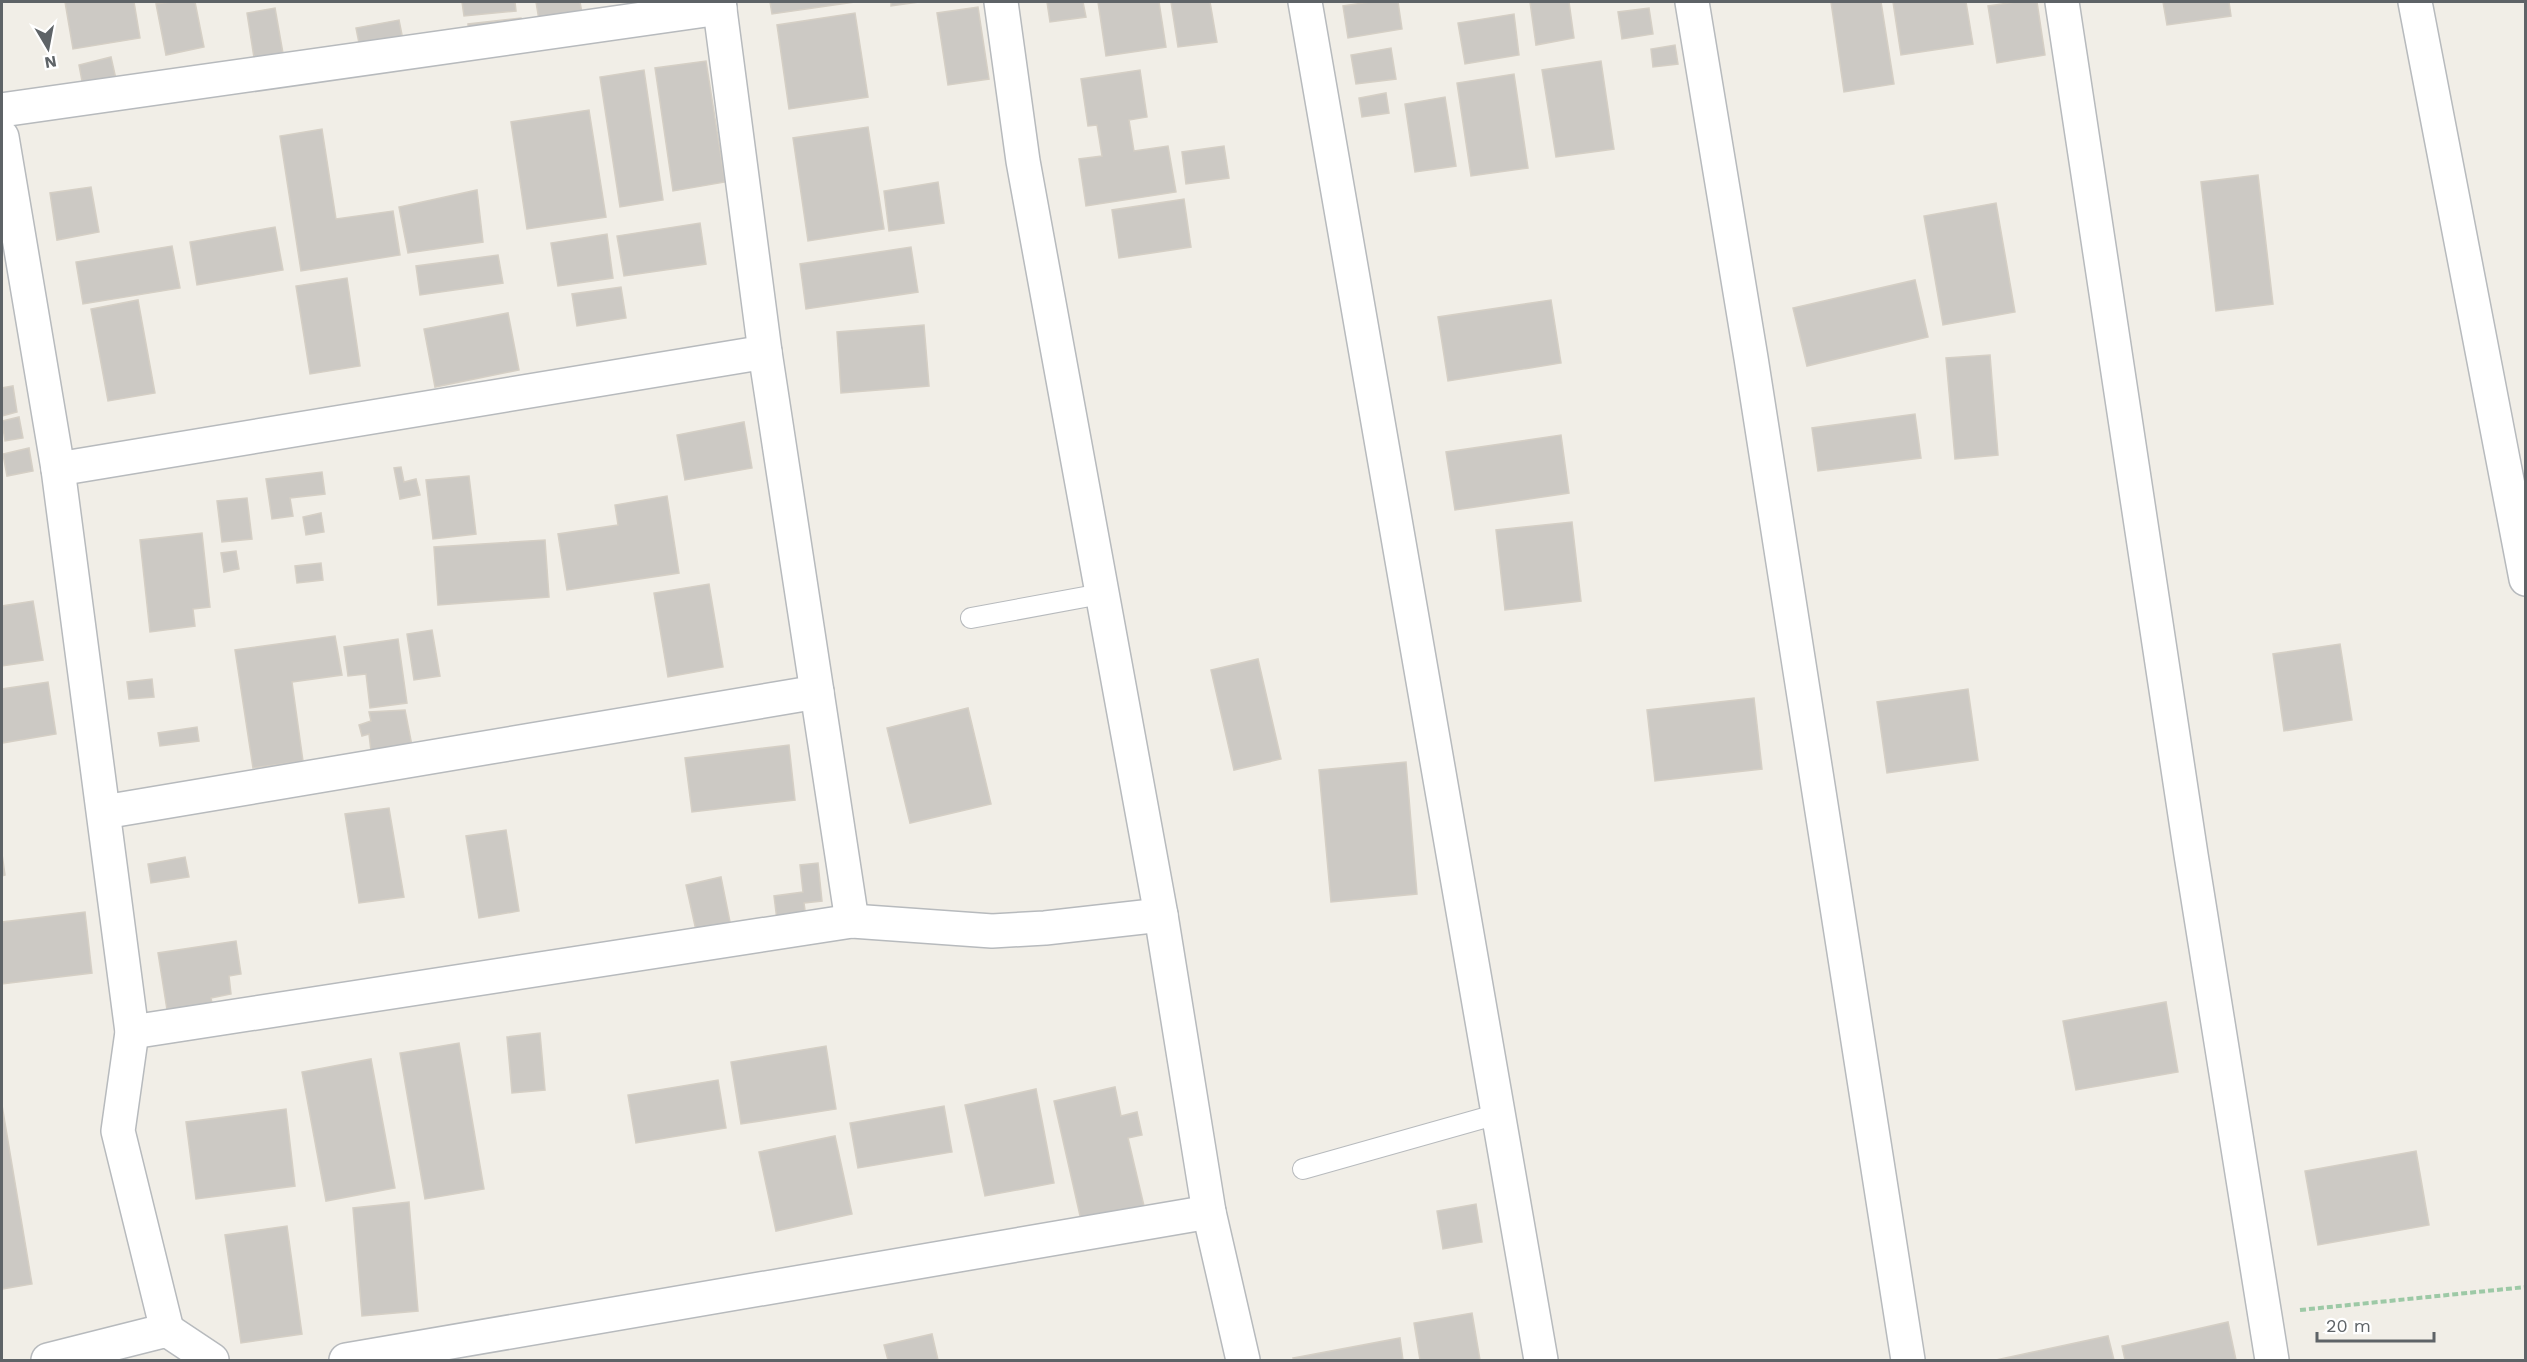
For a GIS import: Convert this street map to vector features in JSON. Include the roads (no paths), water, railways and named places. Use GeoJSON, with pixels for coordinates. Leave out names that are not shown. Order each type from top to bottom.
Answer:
{"type":"FeatureCollection","features":[{"type":"Feature","properties":{"kind":"street"},"geometry":{"type":"LineString","coordinates":[[1001,2],[1023,161],[1161,915],[1209,1212],[1243,1360]]}},
{"type":"Feature","properties":{"kind":"street"},"geometry":{"type":"LineString","coordinates":[[1305,2],[1540,1360]]}},
{"type":"Feature","properties":{"kind":"street"},"geometry":{"type":"LineString","coordinates":[[1692,2],[1751,358],[1908,1360]]}},
{"type":"Feature","properties":{"kind":"street"},"geometry":{"type":"LineString","coordinates":[[2062,2],[2130,469],[2216,1023],[2272,1360]]}},
{"type":"Feature","properties":{"kind":"street"},"geometry":{"type":"LineString","coordinates":[[2415,2],[2513,441],[2526,579]]}},
{"type":"Feature","properties":{"kind":"street"},"geometry":{"type":"LineString","coordinates":[[2,110],[719,5],[765,352],[852,921]]}},
{"type":"Feature","properties":{"kind":"street"},"geometry":{"type":"LineString","coordinates":[[2,137],[58,469],[132,1032],[118,1131],[166,1330],[212,1360]]}},
{"type":"Feature","properties":{"kind":"street"},"geometry":{"type":"LineString","coordinates":[[58,469],[765,352]]}},
{"type":"Feature","properties":{"kind":"street"},"geometry":{"type":"LineString","coordinates":[[104,812],[817,692]]}},
{"type":"Feature","properties":{"kind":"street"},"geometry":{"type":"LineString","coordinates":[[132,1032],[852,921],[992,931],[1045,928],[1161,915]]}},
{"type":"Feature","properties":{"kind":"street"},"geometry":{"type":"LineString","coordinates":[[346,1360],[1209,1212]]}},
{"type":"Feature","properties":{"kind":"street"},"geometry":{"type":"LineString","coordinates":[[48,1360],[166,1330]]}},
{"type":"Feature","properties":{"kind":"lane"},"geometry":{"type":"LineString","coordinates":[[971,618],[1101,594]]}},
{"type":"Feature","properties":{"kind":"lane"},"geometry":{"type":"LineString","coordinates":[[1302,1168],[1498,1114]]}}]}
